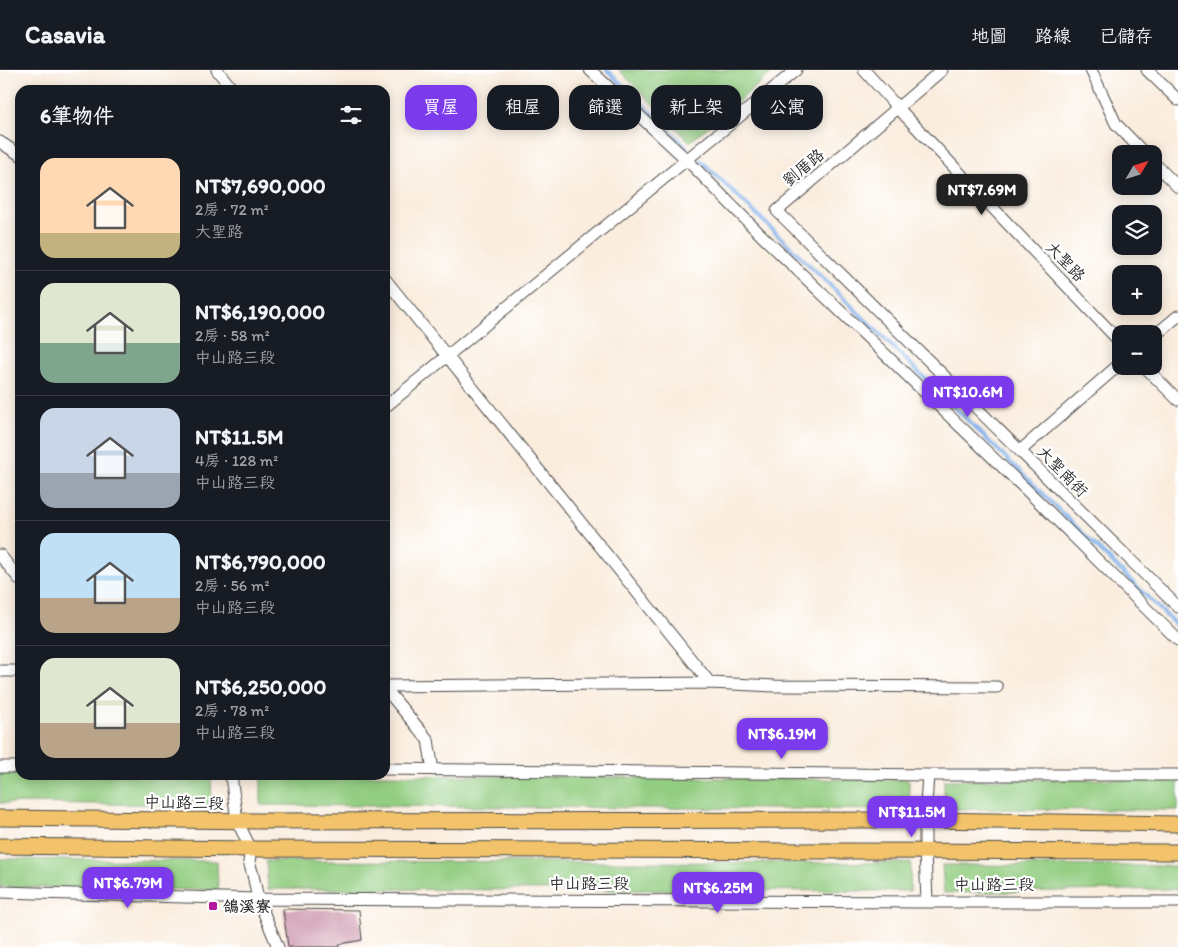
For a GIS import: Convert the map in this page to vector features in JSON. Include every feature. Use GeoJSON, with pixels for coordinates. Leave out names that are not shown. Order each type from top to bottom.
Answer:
{"type":"FeatureCollection","features":[{"type":"Feature","properties":{"kind":"main road","name":"中山路三段"},"geometry":{"type":"LineString","coordinates":[[0,818],[237,821],[925,820],[1178,824]]}},
{"type":"Feature","properties":{"kind":"main road","name":"中山路三段"},"geometry":{"type":"LineString","coordinates":[[0,846],[250,849],[1178,852]]}},
{"type":"Feature","properties":{"kind":"street"},"geometry":{"type":"LineString","coordinates":[[217,70],[229,85]]}},
{"type":"Feature","properties":{"kind":"street"},"geometry":{"type":"LineString","coordinates":[[590,70],[687,160],[1178,640]]}},
{"type":"Feature","properties":{"kind":"street"},"geometry":{"type":"LineString","coordinates":[[390,403],[796,70]]}},
{"type":"Feature","properties":{"kind":"street","name":"大聖路"},"geometry":{"type":"LineString","coordinates":[[864,70],[1112,334]]}},
{"type":"Feature","properties":{"kind":"street","name":"劉厝路"},"geometry":{"type":"LineString","coordinates":[[777,211],[942,70]]}},
{"type":"Feature","properties":{"kind":"street"},"geometry":{"type":"LineString","coordinates":[[1091,70],[1116,124],[1136,145]]}},
{"type":"Feature","properties":{"kind":"street"},"geometry":{"type":"LineString","coordinates":[[1146,70],[1178,100]]}},
{"type":"Feature","properties":{"kind":"street"},"geometry":{"type":"LineString","coordinates":[[0,142],[15,152]]}},
{"type":"Feature","properties":{"kind":"street"},"geometry":{"type":"LineString","coordinates":[[1162,170],[1178,187]]}},
{"type":"Feature","properties":{"kind":"street","name":"大聖南街"},"geometry":{"type":"LineString","coordinates":[[777,211],[1178,607]]}},
{"type":"Feature","properties":{"kind":"street"},"geometry":{"type":"LineString","coordinates":[[390,285],[710,683]]}},
{"type":"Feature","properties":{"kind":"street"},"geometry":{"type":"LineString","coordinates":[[1162,329],[1178,316]]}},
{"type":"Feature","properties":{"kind":"street"},"geometry":{"type":"LineString","coordinates":[[1020,451],[1112,371]]}},
{"type":"Feature","properties":{"kind":"street"},"geometry":{"type":"LineString","coordinates":[[1153,375],[1178,400]]}},
{"type":"Feature","properties":{"kind":"street"},"geometry":{"type":"LineString","coordinates":[[0,555],[15,574]]}},
{"type":"Feature","properties":{"kind":"street"},"geometry":{"type":"LineString","coordinates":[[0,671],[15,671]]}},
{"type":"Feature","properties":{"kind":"street"},"geometry":{"type":"LineString","coordinates":[[390,687],[710,683],[775,686],[997,687]]}},
{"type":"Feature","properties":{"kind":"street"},"geometry":{"type":"LineString","coordinates":[[390,693],[428,740],[433,770]]}},
{"type":"Feature","properties":{"kind":"street"},"geometry":{"type":"LineString","coordinates":[[0,767],[15,767]]}},
{"type":"Feature","properties":{"kind":"street"},"geometry":{"type":"LineString","coordinates":[[390,769],[1178,775]]}},
{"type":"Feature","properties":{"kind":"street"},"geometry":{"type":"LineString","coordinates":[[927,902],[925,820],[928,774]]}},
{"type":"Feature","properties":{"kind":"street"},"geometry":{"type":"LineString","coordinates":[[232,780],[237,821],[250,849],[249,862],[254,875],[258,898],[278,947]]}},
{"type":"Feature","properties":{"kind":"street","name":"中山路三段"},"geometry":{"type":"LineString","coordinates":[[0,892],[258,898],[1178,902]]}},
{"type":"Feature","properties":{"kind":"green space"},"geometry":{"type":"Polygon","coordinates":[[[619,70],[775,70],[757,85],[751,85],[751,90],[741,99],[741,85],[651,85],[651,102],[641,92],[641,85],[634,85],[619,70]]]}},
{"type":"Feature","properties":{"kind":"green space"},"geometry":{"type":"Polygon","coordinates":[[[678,130],[704,130],[690,142],[678,130]]]}},
{"type":"Feature","properties":{"kind":"green space"},"geometry":{"type":"Polygon","coordinates":[[[0,772],[15,772],[15,780],[211,780],[212,805],[0,803],[0,772]]]}},
{"type":"Feature","properties":{"kind":"green space"},"geometry":{"type":"Polygon","coordinates":[[[390,775],[909,780],[909,810],[261,805],[261,780],[390,780],[390,775]]]}},
{"type":"Feature","properties":{"kind":"green space"},"geometry":{"type":"Polygon","coordinates":[[[1178,779],[1178,810],[944,809],[944,780],[1178,779]]]}},
{"type":"Feature","properties":{"kind":"green space"},"geometry":{"type":"Polygon","coordinates":[[[0,859],[217,861],[218,890],[0,887],[0,859]]]}},
{"type":"Feature","properties":{"kind":"green space"},"geometry":{"type":"Polygon","coordinates":[[[266,861],[911,863],[910,891],[268,889],[266,861]]]}},
{"type":"Feature","properties":{"kind":"green space"},"geometry":{"type":"Polygon","coordinates":[[[942,865],[1178,866],[1178,889],[944,893],[942,865]]]}},
{"type":"Feature","properties":{"kind":"building"},"geometry":{"type":"Polygon","coordinates":[[[283,909],[359,910],[362,940],[340,944],[339,947],[288,947],[283,909]]]}},
{"type":"Feature","properties":{"kind":"waterway"},"geometry":{"type":"LineString","coordinates":[[607,70],[686,147]]}},
{"type":"Feature","properties":{"kind":"waterway"},"geometry":{"type":"LineString","coordinates":[[701,161],[1178,627]]}},
{"type":"Feature","properties":{"kind":"place","name":"鴿溪寮"},"geometry":{"type":"Point","coordinates":[213,906]}}]}
